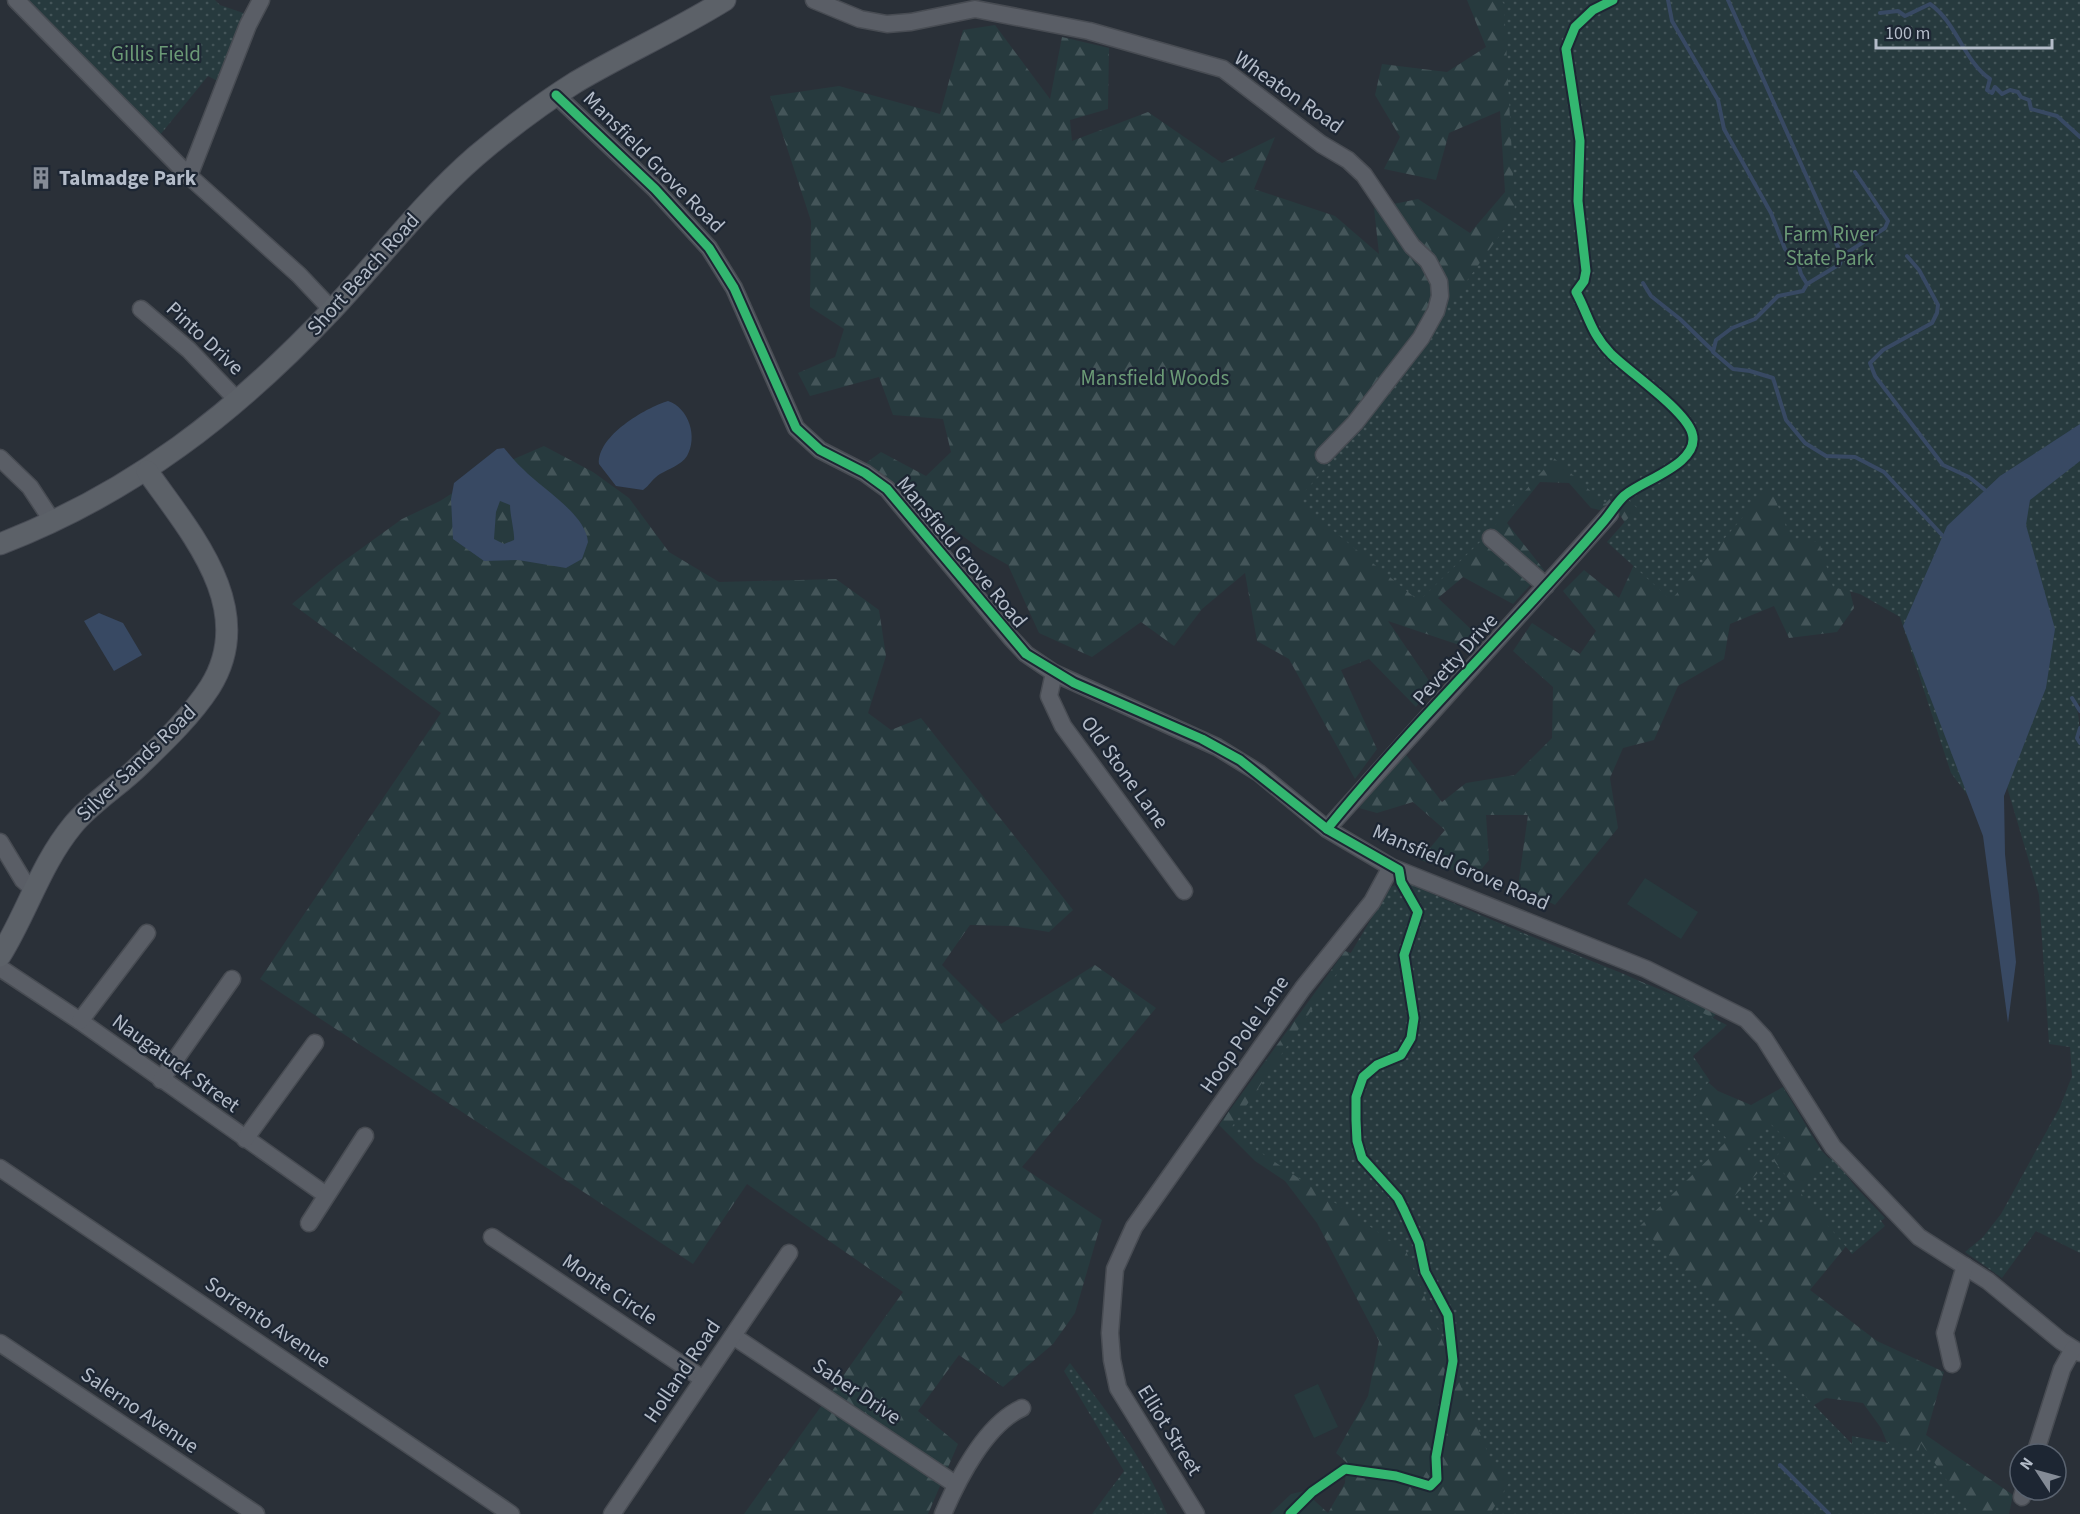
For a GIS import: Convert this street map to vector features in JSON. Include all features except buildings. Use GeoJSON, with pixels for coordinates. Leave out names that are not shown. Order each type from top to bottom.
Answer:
{"type":"FeatureCollection","features":[{"type":"Feature","properties":{"kind":"main road","name":"Short Beach Road"},"geometry":{"type":"LineString","coordinates":[[0,544],[52,522],[147,471],[195,437],[238,401],[332,310],[451,179],[504,133],[556,95],[725,0]]}},
{"type":"Feature","properties":{"kind":"main road","name":"Silver Sands Road"},"geometry":{"type":"LineString","coordinates":[[0,956],[18,925],[32,888],[73,825],[140,765],[201,700],[212,685],[224,652],[227,629],[226,609],[212,568],[147,471]]}},
{"type":"Feature","properties":{"kind":"street"},"geometry":{"type":"LineString","coordinates":[[16,0],[189,176],[299,275],[332,310]]}},
{"type":"Feature","properties":{"kind":"street"},"geometry":{"type":"LineString","coordinates":[[189,176],[248,25],[261,0]]}},
{"type":"Feature","properties":{"kind":"street","name":"Wheaton Road"},"geometry":{"type":"LineString","coordinates":[[814,0],[861,19],[887,24],[911,22],[975,9],[1089,31],[1223,69],[1321,144],[1348,160],[1364,175],[1412,246],[1428,261],[1439,282],[1440,296],[1437,311],[1421,338],[1355,423],[1324,455]]}},
{"type":"Feature","properties":{"kind":"street","name":"Mansfield Grove Road"},"geometry":{"type":"LineString","coordinates":[[556,95],[655,189],[709,248],[734,288],[796,428],[820,450],[864,473],[887,489],[1026,654],[1054,673],[1217,747],[1258,773],[1327,829],[1391,867],[1646,969],[1746,1019],[1769,1044],[1833,1148],[1919,1237],[1988,1281],[2077,1351]]}},
{"type":"Feature","properties":{"kind":"street","name":"Pinto Drive"},"geometry":{"type":"LineString","coordinates":[[141,309],[189,350],[238,401]]}},
{"type":"Feature","properties":{"kind":"street"},"geometry":{"type":"LineString","coordinates":[[0,458],[30,487],[52,522]]}},
{"type":"Feature","properties":{"kind":"street","name":"Pevetty Drive"},"geometry":{"type":"LineString","coordinates":[[1327,829],[1610,514]]}},
{"type":"Feature","properties":{"kind":"street"},"geometry":{"type":"LineString","coordinates":[[1491,538],[1546,586]]}},
{"type":"Feature","properties":{"kind":"street","name":"Old Stone Lane"},"geometry":{"type":"LineString","coordinates":[[1054,673],[1049,696],[1058,717],[1184,891]]}},
{"type":"Feature","properties":{"kind":"street"},"geometry":{"type":"LineString","coordinates":[[0,842],[23,880],[32,888]]}},
{"type":"Feature","properties":{"kind":"street","name":"Hoop Pole Lane"},"geometry":{"type":"LineString","coordinates":[[1134,1227],[1302,988],[1372,902],[1391,867]]}},
{"type":"Feature","properties":{"kind":"street"},"geometry":{"type":"LineString","coordinates":[[80,1021],[147,933]]}},
{"type":"Feature","properties":{"kind":"street","name":"Naugatuck Street"},"geometry":{"type":"LineString","coordinates":[[0,968],[80,1021],[326,1195]]}},
{"type":"Feature","properties":{"kind":"street"},"geometry":{"type":"LineString","coordinates":[[161,1080],[232,979]]}},
{"type":"Feature","properties":{"kind":"street"},"geometry":{"type":"LineString","coordinates":[[244,1139],[315,1043]]}},
{"type":"Feature","properties":{"kind":"street"},"geometry":{"type":"LineString","coordinates":[[309,1223],[365,1136]]}},
{"type":"Feature","properties":{"kind":"street","name":"Sorrento Avenue"},"geometry":{"type":"LineString","coordinates":[[0,1168],[511,1514]]}},
{"type":"Feature","properties":{"kind":"street","name":"Elliot Street"},"geometry":{"type":"LineString","coordinates":[[1134,1227],[1115,1269],[1110,1333],[1112,1360],[1118,1388],[1196,1514]]}},
{"type":"Feature","properties":{"kind":"street","name":"Monte Circle"},"geometry":{"type":"LineString","coordinates":[[492,1237],[703,1379]]}},
{"type":"Feature","properties":{"kind":"street","name":"Holland Road"},"geometry":{"type":"LineString","coordinates":[[612,1514],[789,1254]]}},
{"type":"Feature","properties":{"kind":"street"},"geometry":{"type":"LineString","coordinates":[[1952,1364],[1945,1334],[1965,1266]]}},
{"type":"Feature","properties":{"kind":"street","name":"Saber Drive"},"geometry":{"type":"LineString","coordinates":[[733,1335],[956,1485]]}},
{"type":"Feature","properties":{"kind":"street","name":"Salerno Avenue"},"geometry":{"type":"LineString","coordinates":[[0,1343],[256,1514]]}},
{"type":"Feature","properties":{"kind":"street"},"geometry":{"type":"LineString","coordinates":[[2039,1442],[2062,1369],[2077,1351]]}},
{"type":"Feature","properties":{"kind":"street"},"geometry":{"type":"LineString","coordinates":[[943,1514],[956,1485],[1002,1420],[1022,1408]]}},
{"type":"Feature","properties":{"kind":"green space","name":"Gillis Field"},"geometry":{"type":"Polygon","coordinates":[[[27,0],[215,0],[220,5],[249,15],[221,83],[208,76],[160,135],[27,0]]]}},
{"type":"Feature","properties":{"kind":"green space","name":"Mansfield Woods"},"geometry":{"type":"Polygon","coordinates":[[[1467,0],[1648,0],[1840,549],[1854,608],[1837,632],[1789,638],[1774,606],[1730,624],[1724,659],[1678,686],[1654,740],[1623,748],[1610,778],[1618,828],[1555,905],[1518,886],[1528,815],[1486,815],[1489,860],[1475,877],[1420,860],[1445,830],[1413,802],[1377,813],[1359,808],[1404,752],[1442,802],[1466,783],[1515,775],[1552,738],[1553,687],[1513,651],[1532,623],[1580,654],[1596,631],[1563,591],[1584,570],[1619,598],[1641,549],[1620,515],[1591,508],[1569,483],[1540,482],[1507,523],[1544,570],[1513,604],[1463,577],[1438,598],[1475,633],[1477,651],[1388,621],[1432,685],[1416,707],[1369,659],[1341,670],[1377,749],[1355,779],[1289,659],[1257,641],[1245,573],[1202,609],[1174,646],[1141,622],[1092,657],[1039,633],[1008,565],[980,549],[866,463],[881,452],[926,476],[951,452],[943,419],[893,415],[879,377],[810,396],[798,373],[835,357],[844,329],[810,307],[811,221],[770,96],[839,86],[940,114],[963,30],[995,25],[1050,99],[1062,37],[1109,48],[1108,109],[1070,120],[1072,141],[1148,112],[1222,163],[1275,137],[1254,189],[1335,216],[1379,254],[1374,208],[1418,199],[1470,233],[1505,192],[1500,111],[1449,133],[1436,180],[1384,169],[1400,137],[1375,95],[1382,64],[1447,72],[1486,47],[1467,0]]]}},
{"type":"Feature","properties":{"kind":"green space","name":"Farm River State Park"},"geometry":{"type":"Polygon","coordinates":[[[1501,0],[2080,0],[2080,703],[2075,705],[2079,721],[2077,738],[2080,743],[2080,1253],[2036,1231],[2002,1278],[1965,1252],[1983,1237],[2001,1214],[2060,1107],[2072,1076],[2070,1047],[2049,1044],[2039,895],[2007,787],[1969,797],[1951,773],[1900,617],[1860,594],[1833,587],[1819,542],[1791,539],[1770,486],[1671,600],[1607,542],[1637,508],[1618,490],[1605,504],[1554,458],[1480,542],[1419,601],[1297,501],[1376,407],[1515,214],[1504,4],[1501,0]]]}},
{"type":"Feature","properties":{"kind":"green space"},"geometry":{"type":"Polygon","coordinates":[[[544,446],[593,472],[629,498],[669,552],[719,582],[836,579],[879,610],[886,656],[868,713],[891,730],[921,718],[1073,910],[1049,932],[1011,926],[970,925],[942,965],[1001,1024],[1095,965],[1156,1008],[1022,1167],[1102,1220],[1075,1313],[1053,1344],[1003,1387],[959,1355],[918,1411],[958,1444],[928,1514],[744,1514],[903,1292],[747,1184],[693,1264],[260,979],[441,713],[292,604],[337,566],[402,519],[440,501],[488,470],[544,446]]]}},
{"type":"Feature","properties":{"kind":"green space"},"geometry":{"type":"Polygon","coordinates":[[[1645,878],[1698,912],[1681,939],[1627,904],[1645,878]]]}},
{"type":"Feature","properties":{"kind":"green space"},"geometry":{"type":"Polygon","coordinates":[[[1406,882],[1525,935],[1624,974],[1727,1025],[1693,1056],[1710,1081],[1691,1100],[1728,1140],[1640,1226],[1852,1444],[1852,1436],[1909,1447],[1916,1458],[1921,1443],[1970,1514],[1490,1514],[1512,1478],[1494,1468],[1406,1251],[1229,1131],[1352,951],[1390,887],[1406,882]]]}},
{"type":"Feature","properties":{"kind":"green space"},"geometry":{"type":"Polygon","coordinates":[[[1446,901],[1717,1013],[1679,1056],[1718,1091],[1751,1105],[1783,1087],[1821,1150],[1885,1218],[1847,1245],[1810,1290],[1877,1341],[1944,1372],[1926,1435],[2008,1492],[2008,1502],[2012,1502],[2009,1514],[1944,1514],[1900,1475],[1881,1428],[1863,1403],[1826,1398],[1794,1417],[1739,1514],[1270,1514],[1291,1494],[1304,1491],[1328,1513],[1345,1483],[1346,1462],[1336,1453],[1368,1396],[1379,1341],[1317,1223],[1285,1181],[1255,1161],[1219,1125],[1345,951],[1362,957],[1446,901]]]}},
{"type":"Feature","properties":{"kind":"green space"},"geometry":{"type":"Polygon","coordinates":[[[1769,1122],[1789,1142],[1773,1160],[1797,1189],[1832,1156],[1885,1226],[1852,1254],[1798,1190],[1761,1226],[1733,1197],[1762,1169],[1742,1148],[1769,1122]]]}},
{"type":"Feature","properties":{"kind":"green space"},"geometry":{"type":"Polygon","coordinates":[[[1070,1363],[1136,1454],[1167,1514],[1092,1514],[1124,1471],[1064,1371],[1070,1363]]]}},
{"type":"Feature","properties":{"kind":"green space"},"geometry":{"type":"Polygon","coordinates":[[[1318,1384],[1338,1427],[1314,1438],[1294,1395],[1318,1384]]]}},
{"type":"Feature","properties":{"kind":"water"},"geometry":{"type":"Polygon","coordinates":[[[668,401],[681,410],[690,424],[692,440],[687,456],[658,476],[643,490],[616,486],[599,464],[600,454],[606,443],[624,425],[647,410],[668,401]]]}},
{"type":"Feature","properties":{"kind":"water"},"geometry":{"type":"Polygon","coordinates":[[[2080,424],[2080,461],[2030,500],[2026,525],[2055,629],[2046,688],[2004,796],[2005,854],[2016,962],[2008,1023],[1983,836],[1903,626],[1947,526],[2000,476],[2080,424]]]}},
{"type":"Feature","properties":{"kind":"water"},"geometry":{"type":"Polygon","coordinates":[[[504,448],[520,467],[562,502],[580,521],[588,542],[582,559],[566,568],[518,560],[484,561],[453,539],[451,499],[454,483],[497,449],[504,448]],[[500,501],[496,512],[494,539],[504,544],[514,540],[510,505],[500,501]]]}},
{"type":"Feature","properties":{"kind":"water"},"geometry":{"type":"Polygon","coordinates":[[[99,613],[123,623],[142,655],[114,671],[84,621],[99,613]]]}},
{"type":"Feature","properties":{"kind":"waterway"},"geometry":{"type":"LineString","coordinates":[[1668,0],[1672,21],[1718,100],[1724,129],[1771,213],[1785,249],[1798,263],[1807,284],[1803,291],[1778,296],[1755,319],[1732,328],[1716,340],[1713,352],[1733,369],[1773,378],[1786,420],[1805,443],[1826,456],[1855,457],[1884,472],[1942,535]]}},
{"type":"Feature","properties":{"kind":"waterway"},"geometry":{"type":"LineString","coordinates":[[1728,0],[1842,256],[1840,264],[1807,284]]}},
{"type":"Feature","properties":{"kind":"waterway"},"geometry":{"type":"LineString","coordinates":[[1880,13],[1898,11],[1905,16],[1930,4],[1947,21],[1973,62],[1990,79],[1987,90],[1992,93],[1995,87],[2002,94],[2010,90],[2018,92],[2021,97],[2029,100],[2031,109],[2057,116],[2080,137]]}},
{"type":"Feature","properties":{"kind":"waterway"},"geometry":{"type":"LineString","coordinates":[[1842,256],[1885,228],[1888,221],[1855,172]]}},
{"type":"Feature","properties":{"kind":"waterway"},"geometry":{"type":"LineString","coordinates":[[1907,256],[1919,270],[1938,305],[1937,313],[1932,323],[1883,350],[1870,363],[1875,376],[1943,465],[1969,477],[1985,490]]}},
{"type":"Feature","properties":{"kind":"waterway"},"geometry":{"type":"LineString","coordinates":[[1643,283],[1651,296],[1680,319],[1713,351]]}},
{"type":"Feature","properties":{"kind":"waterway"},"geometry":{"type":"LineString","coordinates":[[2072,698],[2080,711]]}},
{"type":"Feature","properties":{"kind":"waterway"},"geometry":{"type":"LineString","coordinates":[[2080,728],[2077,738],[2080,743]]}},
{"type":"Feature","properties":{"kind":"waterway"},"geometry":{"type":"LineString","coordinates":[[1780,1465],[1829,1514]]}},
{"type":"Feature","properties":{"kind":"cycle path"},"geometry":{"type":"LineString","coordinates":[[1327,829],[1394,751],[1569,561],[1623,497],[1679,463],[1688,454],[1693,444],[1692,433],[1679,413],[1619,362],[1604,346],[1594,331],[1576,292],[1584,281],[1586,271],[1578,201],[1580,141],[1566,49],[1575,27],[1593,10],[1613,0]]}},
{"type":"Feature","properties":{"kind":"cycle path"},"geometry":{"type":"LineString","coordinates":[[556,95],[655,189],[709,248],[734,288],[796,428],[820,450],[865,473],[887,489],[1026,654],[1074,683],[1202,739],[1240,760],[1327,829],[1399,870],[1401,882],[1418,912],[1404,955],[1414,1018],[1411,1038],[1401,1055],[1377,1065],[1363,1077],[1356,1097],[1357,1141],[1362,1158],[1398,1198],[1419,1243],[1425,1272],[1448,1315],[1453,1361],[1436,1457],[1437,1479],[1430,1486],[1396,1476],[1345,1469],[1312,1492],[1290,1514]]}},
{"type":"Feature","properties":{"kind":"place","name":"Talmadge Park"},"geometry":{"type":"Point","coordinates":[41,178]}}]}
